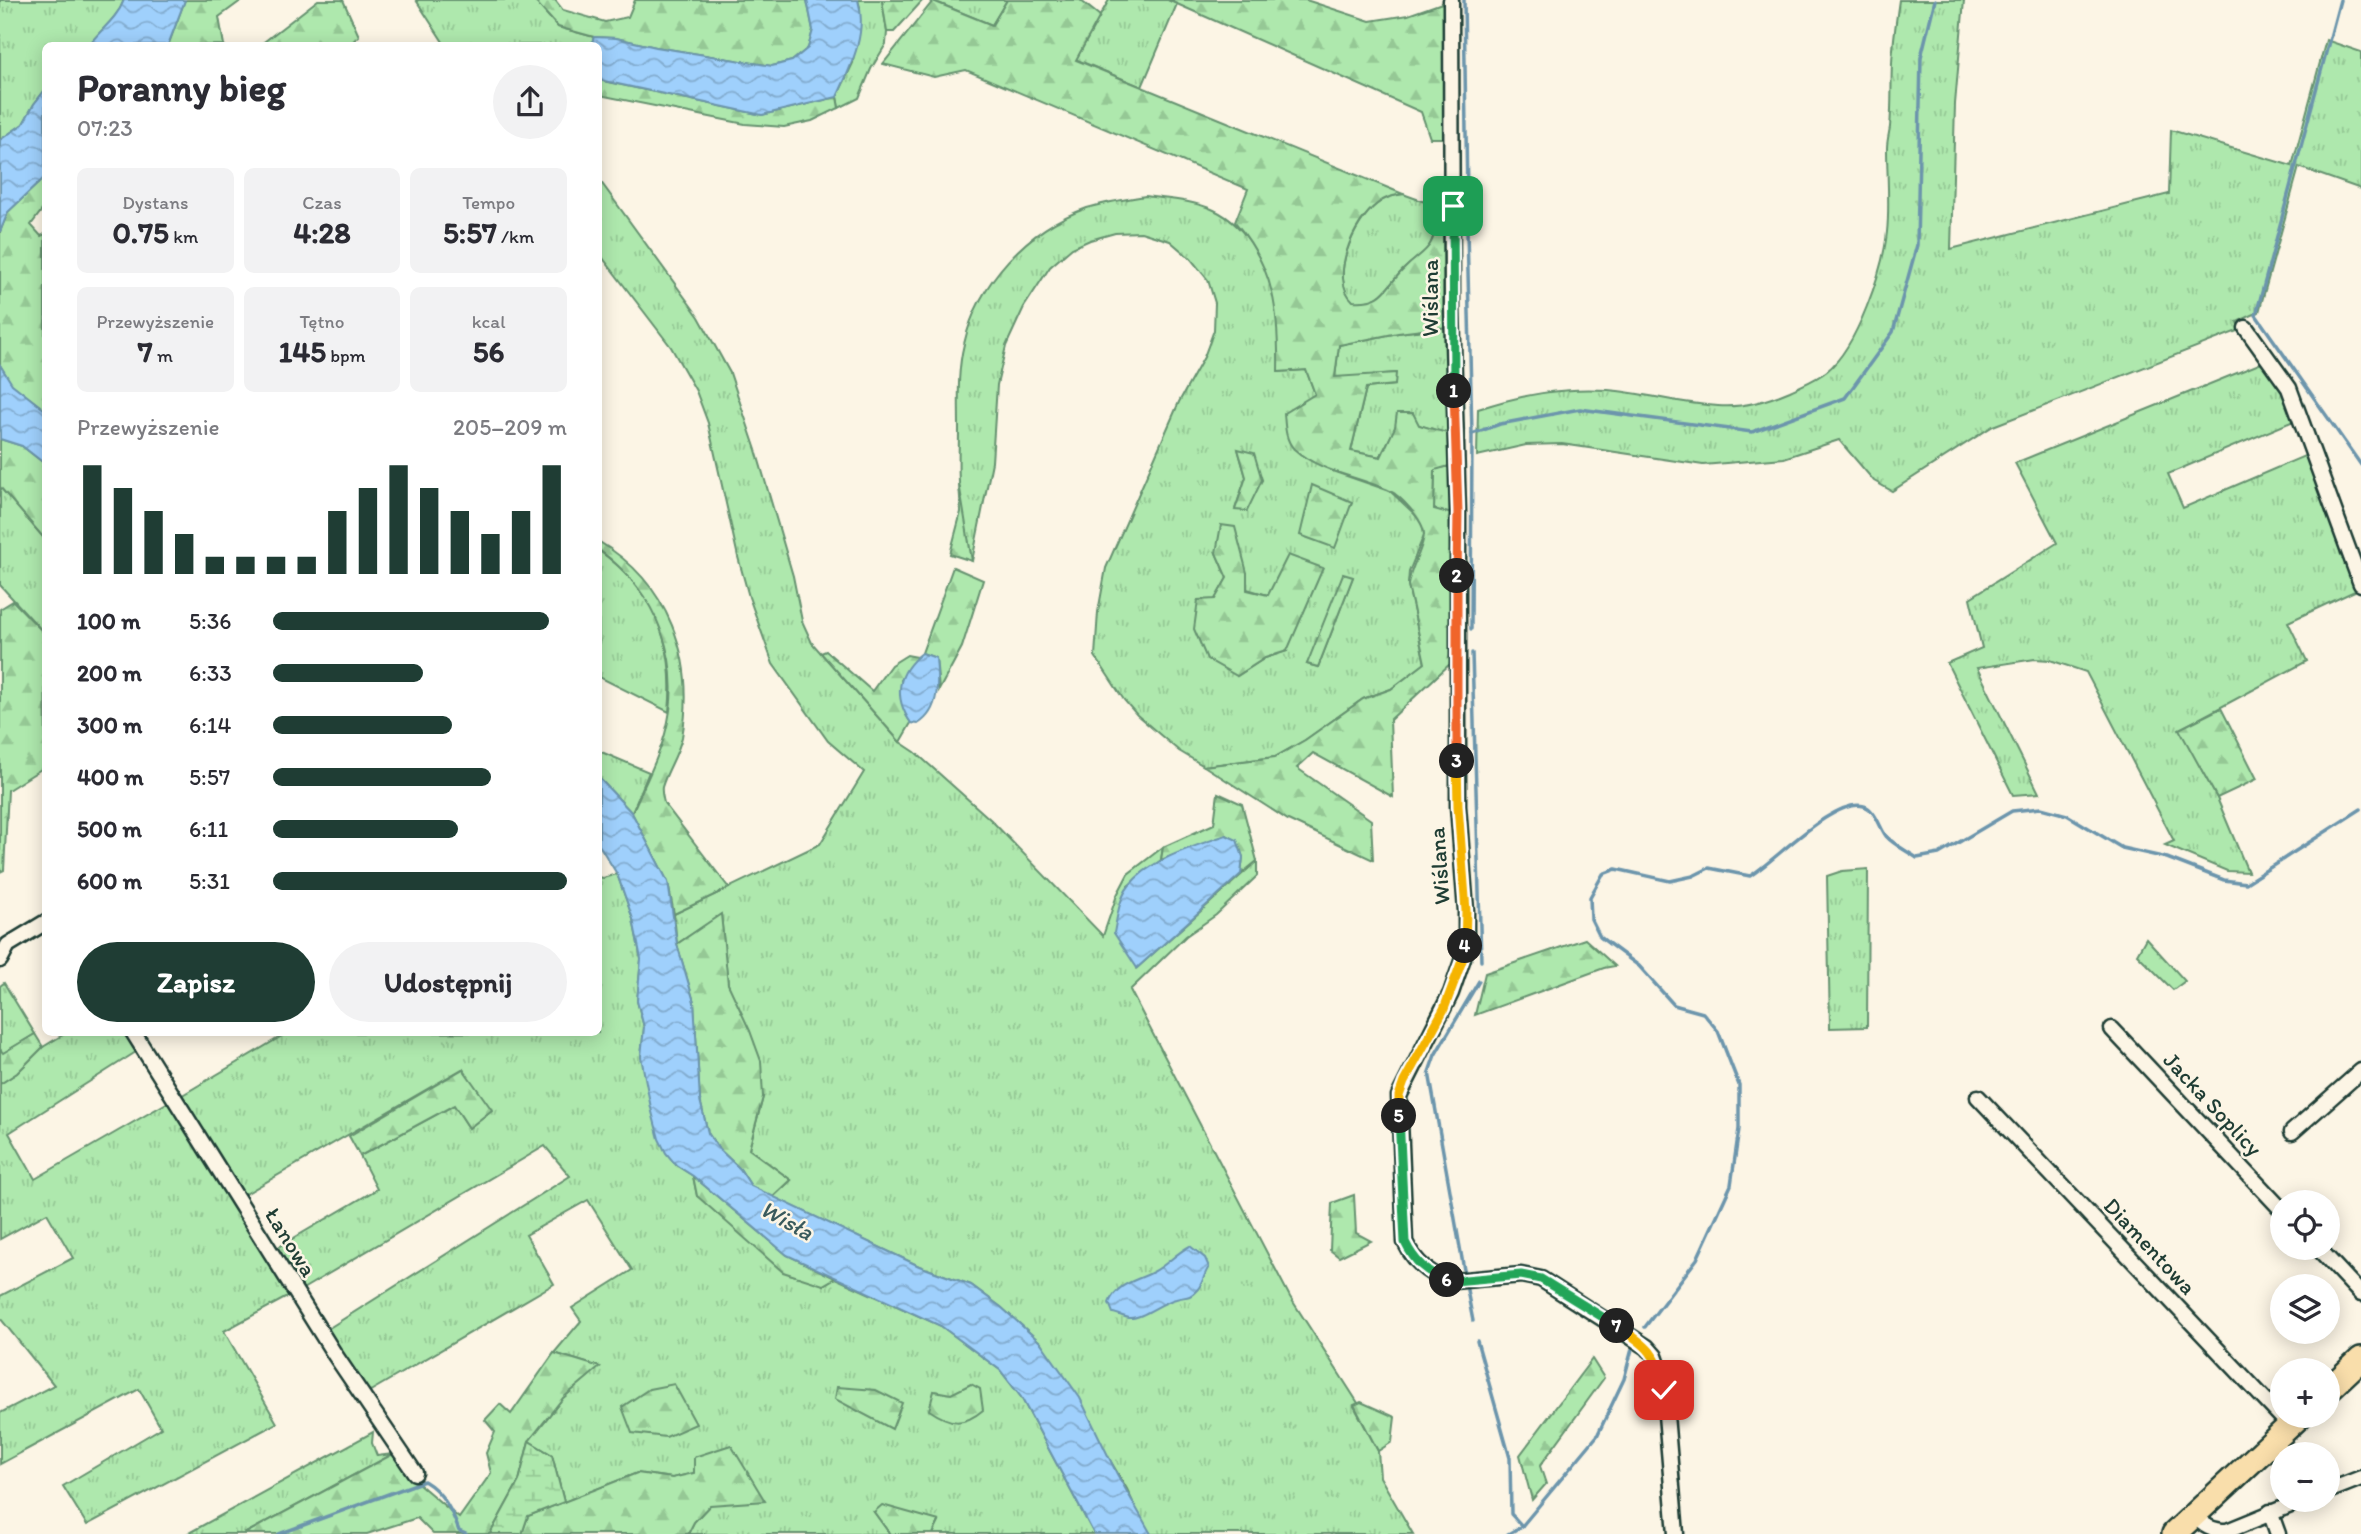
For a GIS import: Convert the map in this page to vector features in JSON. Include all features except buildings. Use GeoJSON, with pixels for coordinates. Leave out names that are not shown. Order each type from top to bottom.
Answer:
{"type":"FeatureCollection","features":[{"type":"Feature","properties":{"kind":"main road"},"geometry":{"type":"LineString","coordinates":[[2340,1379],[2361,1359]]}},
{"type":"Feature","properties":{"kind":"main road"},"geometry":{"type":"LineString","coordinates":[[2174,1534],[2287,1428]]}},
{"type":"Feature","properties":{"kind":"street","name":"Wiślana"},"geometry":{"type":"LineString","coordinates":[[1451,0],[1452,308],[1458,512],[1458,806],[1466,943],[1444,1009],[1399,1096],[1405,1242],[1417,1262],[1445,1280],[1521,1275],[1541,1279],[1647,1347],[1655,1356],[1663,1378],[1676,1534]]}},
{"type":"Feature","properties":{"kind":"street"},"geometry":{"type":"LineString","coordinates":[[2246,328],[2290,388],[2361,584]]}},
{"type":"Feature","properties":{"kind":"street"},"geometry":{"type":"LineString","coordinates":[[0,960],[8,945],[42,924]]}},
{"type":"Feature","properties":{"kind":"street","name":"Jacka Soplicy"},"geometry":{"type":"LineString","coordinates":[[2112,1029],[2270,1197]]}},
{"type":"Feature","properties":{"kind":"street","name":"Łanowa"},"geometry":{"type":"LineString","coordinates":[[136,1036],[335,1355],[415,1473]]}},
{"type":"Feature","properties":{"kind":"street"},"geometry":{"type":"LineString","coordinates":[[2292,1132],[2361,1071]]}},
{"type":"Feature","properties":{"kind":"street","name":"Diamentowa"},"geometry":{"type":"LineString","coordinates":[[1978,1097],[2270,1395]]}},
{"type":"Feature","properties":{"kind":"street"},"geometry":{"type":"LineString","coordinates":[[2329,1260],[2361,1294]]}},
{"type":"Feature","properties":{"kind":"street"},"geometry":{"type":"LineString","coordinates":[[2340,1486],[2361,1478]]}},
{"type":"Feature","properties":{"kind":"street"},"geometry":{"type":"LineString","coordinates":[[2194,1515],[2204,1525],[2216,1531],[2227,1531],[2270,1512],[2278,1534]]}},
{"type":"Feature","properties":{"kind":"green space"},"geometry":{"type":"Polygon","coordinates":[[[0,0],[124,0],[113,19],[92,42],[42,42],[42,94],[23,124],[0,140],[0,0]]]}},
{"type":"Feature","properties":{"kind":"green space"},"geometry":{"type":"Polygon","coordinates":[[[185,0],[242,0],[219,17],[223,42],[169,42],[185,0]]]}},
{"type":"Feature","properties":{"kind":"green space"},"geometry":{"type":"Polygon","coordinates":[[[318,0],[343,0],[359,36],[352,42],[264,42],[318,0]]]}},
{"type":"Feature","properties":{"kind":"green space"},"geometry":{"type":"Polygon","coordinates":[[[416,0],[534,0],[558,27],[594,37],[592,42],[443,42],[416,0]]]}},
{"type":"Feature","properties":{"kind":"green space"},"geometry":{"type":"Polygon","coordinates":[[[534,0],[555,0],[563,10],[605,22],[628,17],[635,0],[807,0],[813,30],[808,48],[792,61],[772,66],[616,38],[594,37],[558,27],[534,0]]]}},
{"type":"Feature","properties":{"kind":"green space"},"geometry":{"type":"Polygon","coordinates":[[[858,0],[882,0],[886,44],[871,69],[859,98],[839,108],[837,97],[853,63],[860,7],[858,0]]]}},
{"type":"Feature","properties":{"kind":"green space"},"geometry":{"type":"Polygon","coordinates":[[[882,0],[923,0],[894,32],[887,32],[882,0]]]}},
{"type":"Feature","properties":{"kind":"green space"},"geometry":{"type":"Polygon","coordinates":[[[931,0],[1007,0],[992,25],[931,0]]]}},
{"type":"Feature","properties":{"kind":"green space"},"geometry":{"type":"Polygon","coordinates":[[[1007,0],[1080,0],[1100,16],[1076,60],[1403,194],[1386,198],[1377,204],[1368,212],[1353,236],[1347,250],[1343,279],[1346,291],[1353,301],[1371,300],[1382,294],[1430,245],[1438,218],[1447,218],[1447,327],[1398,333],[1339,345],[1335,377],[1396,373],[1395,385],[1366,388],[1351,451],[1381,457],[1395,427],[1397,413],[1413,413],[1419,425],[1447,433],[1449,466],[1435,470],[1434,509],[1452,514],[1452,662],[1390,720],[1393,797],[1313,753],[1297,768],[1371,820],[1373,860],[1288,820],[1204,766],[1275,757],[1305,740],[1363,699],[1391,689],[1425,663],[1408,585],[1423,539],[1423,529],[1410,509],[1393,493],[1315,463],[1294,449],[1289,441],[1284,413],[1315,394],[1306,370],[1278,372],[1277,330],[1272,292],[1259,257],[1235,222],[1248,189],[966,70],[934,77],[883,64],[933,1],[992,25],[1007,0]]]}},
{"type":"Feature","properties":{"kind":"green space"},"geometry":{"type":"Polygon","coordinates":[[[1109,0],[1168,0],[1177,4],[1142,87],[1075,59],[1109,0]]]}},
{"type":"Feature","properties":{"kind":"green space"},"geometry":{"type":"Polygon","coordinates":[[[1168,0],[1306,0],[1370,21],[1408,15],[1445,2],[1446,138],[1430,138],[1421,112],[1168,0]]]}},
{"type":"Feature","properties":{"kind":"green space"},"geometry":{"type":"Polygon","coordinates":[[[1899,0],[1964,0],[1955,104],[1951,249],[2169,194],[2171,130],[2292,166],[2326,40],[2361,52],[2361,189],[2299,167],[2259,312],[2237,322],[2240,330],[1993,426],[1892,491],[1874,481],[1839,440],[1784,458],[1703,465],[1562,444],[1526,445],[1477,456],[1478,409],[1510,400],[1542,393],[1591,389],[1622,391],[1704,405],[1745,405],[1790,391],[1814,380],[1838,360],[1867,307],[1885,248],[1888,211],[1887,145],[1891,119],[1893,47],[1899,0]]]}},
{"type":"Feature","properties":{"kind":"green space"},"geometry":{"type":"Polygon","coordinates":[[[602,81],[762,115],[837,97],[839,108],[812,121],[784,127],[745,124],[602,96],[602,81]]]}},
{"type":"Feature","properties":{"kind":"green space"},"geometry":{"type":"Polygon","coordinates":[[[42,180],[42,210],[31,225],[42,236],[42,408],[11,384],[0,365],[0,232],[8,212],[42,180]]]}},
{"type":"Feature","properties":{"kind":"green space"},"geometry":{"type":"Polygon","coordinates":[[[602,184],[699,317],[730,373],[793,576],[802,621],[812,643],[900,742],[915,752],[991,820],[1103,936],[1117,895],[1128,874],[1163,847],[1161,860],[1128,886],[1137,968],[1257,861],[1257,876],[1216,915],[1186,936],[1130,990],[1290,1297],[1358,1403],[1354,1406],[1378,1451],[1380,1477],[1413,1534],[1151,1534],[1041,1343],[1001,1307],[971,1285],[919,1266],[773,1197],[791,1180],[749,1149],[763,1097],[728,984],[721,915],[677,944],[674,914],[820,844],[864,772],[828,741],[773,664],[738,557],[708,423],[696,391],[671,347],[602,257],[602,184]]]}},
{"type":"Feature","properties":{"kind":"green space"},"geometry":{"type":"Polygon","coordinates":[[[1403,194],[1447,210],[1447,218],[1438,218],[1430,245],[1382,294],[1371,300],[1353,302],[1346,292],[1343,279],[1347,251],[1353,237],[1368,212],[1377,204],[1386,198],[1403,194]]]}},
{"type":"Feature","properties":{"kind":"green space"},"geometry":{"type":"Polygon","coordinates":[[[1145,196],[1180,200],[1214,210],[1227,217],[1248,238],[1269,278],[1277,307],[1279,372],[1306,370],[1315,394],[1332,471],[1390,491],[1422,521],[1424,535],[1409,572],[1408,585],[1425,664],[1391,689],[1363,699],[1305,740],[1275,757],[1204,766],[1179,751],[1137,715],[1095,656],[1098,612],[1106,568],[1179,402],[1204,357],[1214,330],[1215,303],[1208,280],[1191,259],[1170,241],[1141,232],[1115,233],[1072,248],[1050,267],[1024,307],[1006,346],[997,385],[992,462],[972,561],[962,512],[959,469],[960,365],[971,321],[993,279],[1025,244],[1044,229],[1087,208],[1145,196]],[[1238,449],[1246,477],[1235,509],[1262,480],[1238,449]],[[1216,553],[1227,578],[1215,600],[1198,601],[1237,676],[1265,658],[1287,651],[1268,595],[1247,589],[1247,573],[1216,553]],[[1353,577],[1307,664],[1318,667],[1353,577]]]}},
{"type":"Feature","properties":{"kind":"green space"},"geometry":{"type":"Polygon","coordinates":[[[1447,327],[1451,435],[1419,425],[1397,414],[1396,427],[1380,457],[1351,451],[1366,388],[1394,385],[1395,373],[1335,378],[1339,345],[1398,333],[1447,327]]]}},
{"type":"Feature","properties":{"kind":"green space"},"geometry":{"type":"Polygon","coordinates":[[[2264,362],[2286,394],[2296,420],[2168,474],[2183,508],[2309,454],[2357,590],[2288,622],[2307,661],[2180,729],[2217,798],[2248,872],[2227,871],[2165,845],[2174,841],[2086,672],[2050,660],[2035,659],[1977,668],[2039,793],[2013,795],[1947,663],[1982,648],[1970,598],[2057,543],[2015,463],[2264,362]]]}},
{"type":"Feature","properties":{"kind":"green space"},"geometry":{"type":"Polygon","coordinates":[[[0,439],[22,446],[42,462],[42,536],[0,487],[0,439]]]}},
{"type":"Feature","properties":{"kind":"green space"},"geometry":{"type":"Polygon","coordinates":[[[1238,449],[1254,453],[1262,480],[1247,511],[1235,510],[1246,477],[1238,449]]]}},
{"type":"Feature","properties":{"kind":"green space"},"geometry":{"type":"Polygon","coordinates":[[[1451,466],[1452,514],[1434,510],[1435,469],[1451,466]]]}},
{"type":"Feature","properties":{"kind":"green space"},"geometry":{"type":"Polygon","coordinates":[[[959,483],[972,561],[950,554],[961,512],[959,483]]]}},
{"type":"Feature","properties":{"kind":"green space"},"geometry":{"type":"Polygon","coordinates":[[[1312,485],[1352,502],[1335,548],[1300,535],[1312,485]]]}},
{"type":"Feature","properties":{"kind":"green space"},"geometry":{"type":"Polygon","coordinates":[[[0,487],[42,536],[42,631],[0,585],[0,487]]]}},
{"type":"Feature","properties":{"kind":"green space"},"geometry":{"type":"Polygon","coordinates":[[[1221,525],[1235,527],[1247,573],[1247,590],[1268,595],[1288,555],[1323,568],[1287,651],[1265,658],[1237,676],[1207,659],[1194,629],[1198,600],[1215,599],[1227,578],[1216,553],[1221,525]]]}},
{"type":"Feature","properties":{"kind":"green space"},"geometry":{"type":"Polygon","coordinates":[[[602,544],[623,558],[643,578],[672,625],[680,651],[685,679],[682,737],[662,787],[664,803],[729,888],[674,914],[668,882],[632,813],[665,734],[671,681],[668,656],[651,608],[637,586],[602,553],[602,544]]]}},
{"type":"Feature","properties":{"kind":"green space"},"geometry":{"type":"Polygon","coordinates":[[[602,553],[634,583],[658,620],[669,664],[669,712],[602,678],[602,553]]]}},
{"type":"Feature","properties":{"kind":"green space"},"geometry":{"type":"Polygon","coordinates":[[[953,567],[983,580],[962,647],[939,690],[936,658],[922,653],[953,567]]]}},
{"type":"Feature","properties":{"kind":"green space"},"geometry":{"type":"Polygon","coordinates":[[[1343,574],[1353,577],[1318,667],[1307,664],[1343,574]]]}},
{"type":"Feature","properties":{"kind":"green space"},"geometry":{"type":"Polygon","coordinates":[[[13,601],[42,631],[42,769],[8,790],[4,870],[0,872],[0,609],[13,601]]]}},
{"type":"Feature","properties":{"kind":"green space"},"geometry":{"type":"Polygon","coordinates":[[[826,651],[872,691],[891,665],[907,655],[917,657],[901,680],[906,715],[911,723],[900,742],[821,653],[826,651]]]}},
{"type":"Feature","properties":{"kind":"green space"},"geometry":{"type":"Polygon","coordinates":[[[2221,708],[2257,779],[2217,798],[2179,729],[2221,708]]]}},
{"type":"Feature","properties":{"kind":"green space"},"geometry":{"type":"Polygon","coordinates":[[[602,752],[649,772],[632,813],[602,781],[602,752]]]}},
{"type":"Feature","properties":{"kind":"green space"},"geometry":{"type":"Polygon","coordinates":[[[1218,793],[1242,804],[1257,861],[1241,874],[1243,857],[1237,841],[1227,835],[1161,860],[1163,847],[1214,824],[1218,793]]]}},
{"type":"Feature","properties":{"kind":"green space"},"geometry":{"type":"Polygon","coordinates":[[[1868,869],[1867,1027],[1830,1028],[1827,876],[1842,871],[1868,869]]]}},
{"type":"Feature","properties":{"kind":"green space"},"geometry":{"type":"Polygon","coordinates":[[[617,874],[633,919],[641,959],[637,1001],[644,1027],[641,1057],[676,1165],[693,1176],[697,1196],[823,1285],[835,1278],[941,1326],[1000,1370],[1021,1397],[1094,1534],[933,1534],[939,1522],[874,1512],[890,1534],[688,1534],[694,1522],[710,1505],[694,1473],[672,1478],[637,1473],[564,1502],[552,1455],[529,1441],[563,1398],[599,1367],[554,1353],[581,1321],[572,1308],[632,1270],[588,1200],[526,1235],[554,1284],[367,1393],[326,1330],[570,1176],[545,1146],[301,1290],[275,1249],[377,1189],[360,1156],[454,1105],[469,1128],[491,1110],[462,1069],[242,1196],[179,1097],[282,1036],[602,1036],[603,878],[617,874]]]}},
{"type":"Feature","properties":{"kind":"green space"},"geometry":{"type":"Polygon","coordinates":[[[721,914],[728,984],[761,1061],[763,1097],[749,1149],[791,1180],[773,1197],[751,1186],[740,1169],[718,1148],[708,1133],[700,1100],[694,1002],[677,944],[721,914]]]}},
{"type":"Feature","properties":{"kind":"green space"},"geometry":{"type":"Polygon","coordinates":[[[2146,938],[2185,981],[2173,990],[2137,954],[2146,938]]]}},
{"type":"Feature","properties":{"kind":"green space"},"geometry":{"type":"Polygon","coordinates":[[[1585,939],[1615,966],[1475,1015],[1485,973],[1585,939]]]}},
{"type":"Feature","properties":{"kind":"green space"},"geometry":{"type":"Polygon","coordinates":[[[4,983],[35,1034],[2,1054],[0,986],[4,983]]]}},
{"type":"Feature","properties":{"kind":"green space"},"geometry":{"type":"Polygon","coordinates":[[[35,1034],[43,1047],[17,1073],[0,1084],[0,1049],[3,1053],[35,1034]]]}},
{"type":"Feature","properties":{"kind":"green space"},"geometry":{"type":"Polygon","coordinates":[[[61,1036],[129,1036],[139,1050],[9,1133],[35,1179],[170,1101],[289,1296],[224,1331],[277,1423],[87,1525],[63,1486],[161,1428],[139,1389],[0,1464],[0,1413],[54,1385],[0,1318],[0,1296],[73,1258],[47,1213],[0,1239],[0,1084],[17,1073],[43,1047],[61,1036]]]}},
{"type":"Feature","properties":{"kind":"green space"},"geometry":{"type":"Polygon","coordinates":[[[463,1069],[492,1110],[469,1128],[454,1105],[360,1156],[349,1136],[463,1069]]]}},
{"type":"Feature","properties":{"kind":"green space"},"geometry":{"type":"Polygon","coordinates":[[[693,1176],[787,1255],[835,1278],[823,1285],[783,1272],[697,1196],[693,1176]]]}},
{"type":"Feature","properties":{"kind":"green space"},"geometry":{"type":"Polygon","coordinates":[[[1354,1195],[1356,1233],[1371,1241],[1339,1257],[1330,1250],[1332,1203],[1354,1195]]]}},
{"type":"Feature","properties":{"kind":"green space"},"geometry":{"type":"Polygon","coordinates":[[[554,1353],[600,1367],[563,1398],[529,1441],[519,1481],[490,1534],[433,1534],[417,1518],[367,1534],[244,1534],[393,1454],[412,1478],[459,1518],[491,1473],[486,1453],[495,1432],[485,1420],[500,1404],[511,1414],[554,1353]]]}},
{"type":"Feature","properties":{"kind":"green space"},"geometry":{"type":"Polygon","coordinates":[[[1592,1359],[1604,1378],[1540,1466],[1546,1484],[1532,1500],[1520,1455],[1592,1359]]]}},
{"type":"Feature","properties":{"kind":"green space"},"geometry":{"type":"Polygon","coordinates":[[[674,1384],[696,1424],[666,1437],[632,1433],[622,1407],[649,1389],[674,1384]]]}},
{"type":"Feature","properties":{"kind":"green space"},"geometry":{"type":"Polygon","coordinates":[[[971,1384],[980,1389],[983,1410],[976,1415],[956,1422],[929,1410],[934,1391],[951,1394],[971,1384]]]}},
{"type":"Feature","properties":{"kind":"green space"},"geometry":{"type":"Polygon","coordinates":[[[837,1387],[876,1390],[902,1403],[892,1429],[835,1399],[837,1387]]]}},
{"type":"Feature","properties":{"kind":"green space"},"geometry":{"type":"Polygon","coordinates":[[[1361,1402],[1395,1417],[1392,1442],[1378,1451],[1354,1405],[1361,1402]]]}},
{"type":"Feature","properties":{"kind":"green space"},"geometry":{"type":"Polygon","coordinates":[[[373,1432],[372,1443],[377,1456],[393,1454],[244,1534],[187,1534],[373,1432]]]}},
{"type":"Feature","properties":{"kind":"green space"},"geometry":{"type":"Polygon","coordinates":[[[529,1441],[552,1455],[564,1502],[528,1516],[522,1534],[490,1534],[519,1481],[529,1441]]]}},
{"type":"Feature","properties":{"kind":"green space"},"geometry":{"type":"Polygon","coordinates":[[[731,1445],[765,1501],[710,1505],[694,1522],[688,1534],[522,1534],[528,1516],[637,1473],[672,1478],[694,1473],[694,1457],[731,1445]]]}},
{"type":"Feature","properties":{"kind":"green space"},"geometry":{"type":"Polygon","coordinates":[[[882,1505],[939,1521],[933,1534],[890,1534],[874,1512],[882,1505]]]}},
{"type":"Feature","properties":{"kind":"water"},"geometry":{"type":"Polygon","coordinates":[[[124,0],[185,0],[169,42],[92,42],[124,0]]]}},
{"type":"Feature","properties":{"kind":"water"},"geometry":{"type":"Polygon","coordinates":[[[807,0],[858,0],[861,12],[859,38],[837,97],[762,115],[602,81],[602,42],[592,42],[594,37],[616,38],[772,66],[792,61],[808,48],[813,30],[807,0]]]}},
{"type":"Feature","properties":{"kind":"water"},"geometry":{"type":"Polygon","coordinates":[[[42,94],[42,180],[8,212],[0,232],[0,140],[23,124],[42,94]]]}},
{"type":"Feature","properties":{"kind":"water"},"geometry":{"type":"Polygon","coordinates":[[[0,365],[12,384],[42,408],[42,462],[22,446],[0,439],[0,365]]]}},
{"type":"Feature","properties":{"kind":"water"},"geometry":{"type":"Polygon","coordinates":[[[922,653],[936,658],[937,685],[931,711],[918,724],[911,723],[905,713],[900,685],[907,668],[922,653]]]}},
{"type":"Feature","properties":{"kind":"water","name":"Wisła"},"geometry":{"type":"Polygon","coordinates":[[[602,781],[632,813],[668,882],[677,944],[694,1002],[700,1100],[708,1133],[718,1148],[740,1169],[751,1186],[919,1266],[971,1285],[1001,1307],[1041,1343],[1080,1398],[1117,1474],[1151,1534],[1094,1534],[1021,1397],[1000,1370],[941,1326],[787,1255],[693,1176],[676,1165],[666,1153],[659,1139],[641,1057],[644,1027],[637,1001],[641,959],[633,919],[617,874],[602,850],[602,781]]]}},
{"type":"Feature","properties":{"kind":"water"},"geometry":{"type":"Polygon","coordinates":[[[1226,835],[1237,840],[1243,857],[1241,874],[1137,968],[1114,933],[1119,908],[1129,886],[1148,868],[1161,861],[1226,835]]]}},
{"type":"Feature","properties":{"kind":"water"},"geometry":{"type":"Polygon","coordinates":[[[1190,1246],[1205,1258],[1209,1267],[1194,1294],[1170,1301],[1134,1318],[1113,1313],[1109,1303],[1117,1291],[1158,1269],[1190,1246]]]}},
{"type":"Feature","properties":{"kind":"waterway"},"geometry":{"type":"LineString","coordinates":[[1464,0],[1467,197]]}},
{"type":"Feature","properties":{"kind":"waterway"},"geometry":{"type":"LineString","coordinates":[[1472,434],[1500,424],[1580,409],[1752,432],[1845,398],[1893,332],[1917,245],[1921,57],[1935,0]]}},
{"type":"Feature","properties":{"kind":"waterway"},"geometry":{"type":"LineString","coordinates":[[2340,0],[2256,315],[2361,465]]}},
{"type":"Feature","properties":{"kind":"waterway"},"geometry":{"type":"LineString","coordinates":[[1467,231],[1472,434],[1471,629]]}},
{"type":"Feature","properties":{"kind":"waterway"},"geometry":{"type":"LineString","coordinates":[[1472,653],[1481,961]]}},
{"type":"Feature","properties":{"kind":"waterway"},"geometry":{"type":"LineString","coordinates":[[1645,1327],[1697,1259],[1731,1185],[1739,1129],[1739,1085],[1718,1031],[1703,1013],[1674,1005],[1639,966],[1600,937],[1591,919],[1590,897],[1603,874],[1616,869],[1670,881],[1693,876],[1709,868],[1750,876],[1822,820],[1852,806],[1868,808],[1886,836],[1917,858],[1939,854],[2012,811],[2041,808],[2067,815],[2122,848],[2167,858],[2224,880],[2246,883],[2361,809]]}},
{"type":"Feature","properties":{"kind":"waterway"},"geometry":{"type":"LineString","coordinates":[[1464,1270],[1429,1072],[1435,1055],[1479,981]]}},
{"type":"Feature","properties":{"kind":"waterway"},"geometry":{"type":"LineString","coordinates":[[1467,1290],[1473,1321]]}},
{"type":"Feature","properties":{"kind":"waterway"},"geometry":{"type":"LineString","coordinates":[[1477,1341],[1510,1458],[1511,1514],[1522,1526]]}},
{"type":"Feature","properties":{"kind":"waterway"},"geometry":{"type":"LineString","coordinates":[[1508,1534],[1522,1526],[1597,1436],[1624,1379],[1632,1349]]}},
{"type":"Feature","properties":{"kind":"waterway"},"geometry":{"type":"LineString","coordinates":[[279,1534],[424,1481],[442,1496],[459,1531],[466,1534]]}},
{"type":"Feature","properties":{"kind":"route"},"geometry":{"type":"LineString","coordinates":[[1453,206],[1452,308],[1458,512],[1458,806],[1466,943],[1444,1009],[1399,1096],[1405,1242],[1417,1262],[1445,1280],[1521,1275],[1541,1279],[1647,1347],[1660,1367],[1664,1390]]}}]}
